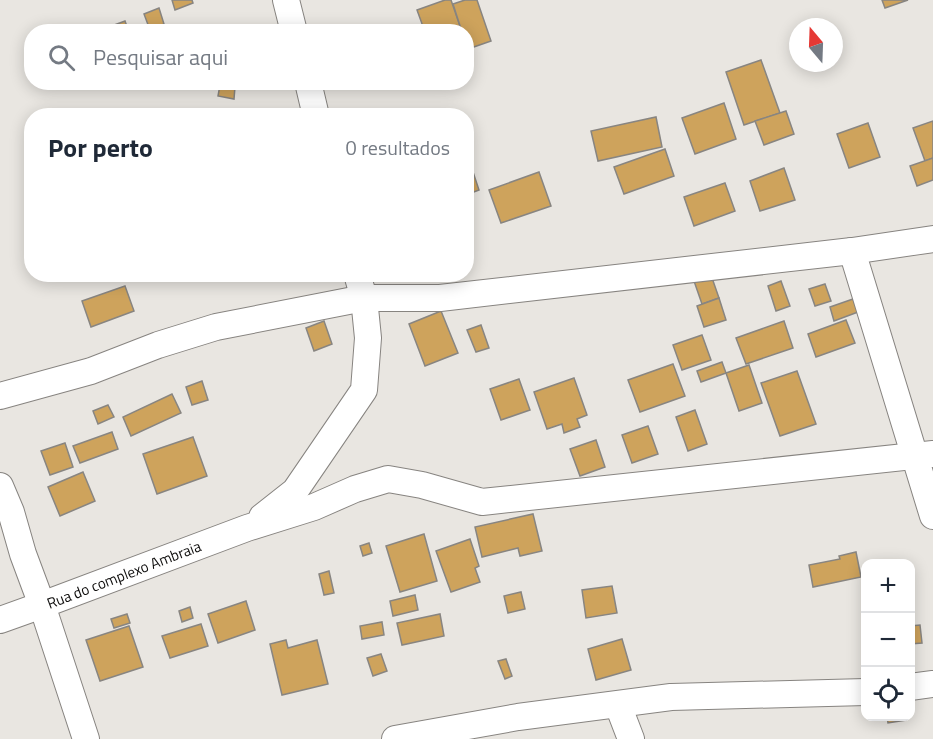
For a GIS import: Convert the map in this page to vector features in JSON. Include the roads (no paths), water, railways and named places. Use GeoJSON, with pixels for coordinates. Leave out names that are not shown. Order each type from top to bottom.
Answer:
{"type":"FeatureCollection","features":[{"type":"Feature","properties":{"kind":"street"},"geometry":{"type":"LineString","coordinates":[[286,0],[292,24]]}},
{"type":"Feature","properties":{"kind":"street"},"geometry":{"type":"LineString","coordinates":[[310,90],[314,108]]}},
{"type":"Feature","properties":{"kind":"street"},"geometry":{"type":"LineString","coordinates":[[0,396],[91,371],[158,345],[216,327],[361,286],[440,298],[852,251],[933,239]]}},
{"type":"Feature","properties":{"kind":"street"},"geometry":{"type":"LineString","coordinates":[[852,251],[924,455],[933,516]]}},
{"type":"Feature","properties":{"kind":"street"},"geometry":{"type":"LineString","coordinates":[[247,528],[295,491],[364,390],[368,338],[361,286]]}},
{"type":"Feature","properties":{"kind":"street"},"geometry":{"type":"LineString","coordinates":[[247,528],[314,507],[355,489],[388,479],[422,484],[483,502],[924,455]]}},
{"type":"Feature","properties":{"kind":"street"},"geometry":{"type":"LineString","coordinates":[[0,486],[11,512],[86,739]]}},
{"type":"Feature","properties":{"kind":"street","name":"Rua do complexo Ambraia"},"geometry":{"type":"LineString","coordinates":[[0,620],[247,528]]}},
{"type":"Feature","properties":{"kind":"street"},"geometry":{"type":"LineString","coordinates":[[915,686],[933,684]]}},
{"type":"Feature","properties":{"kind":"street"},"geometry":{"type":"LineString","coordinates":[[395,739],[518,717],[671,697],[861,692]]}},
{"type":"Feature","properties":{"kind":"street"},"geometry":{"type":"LineString","coordinates":[[618,705],[631,739]]}}]}
